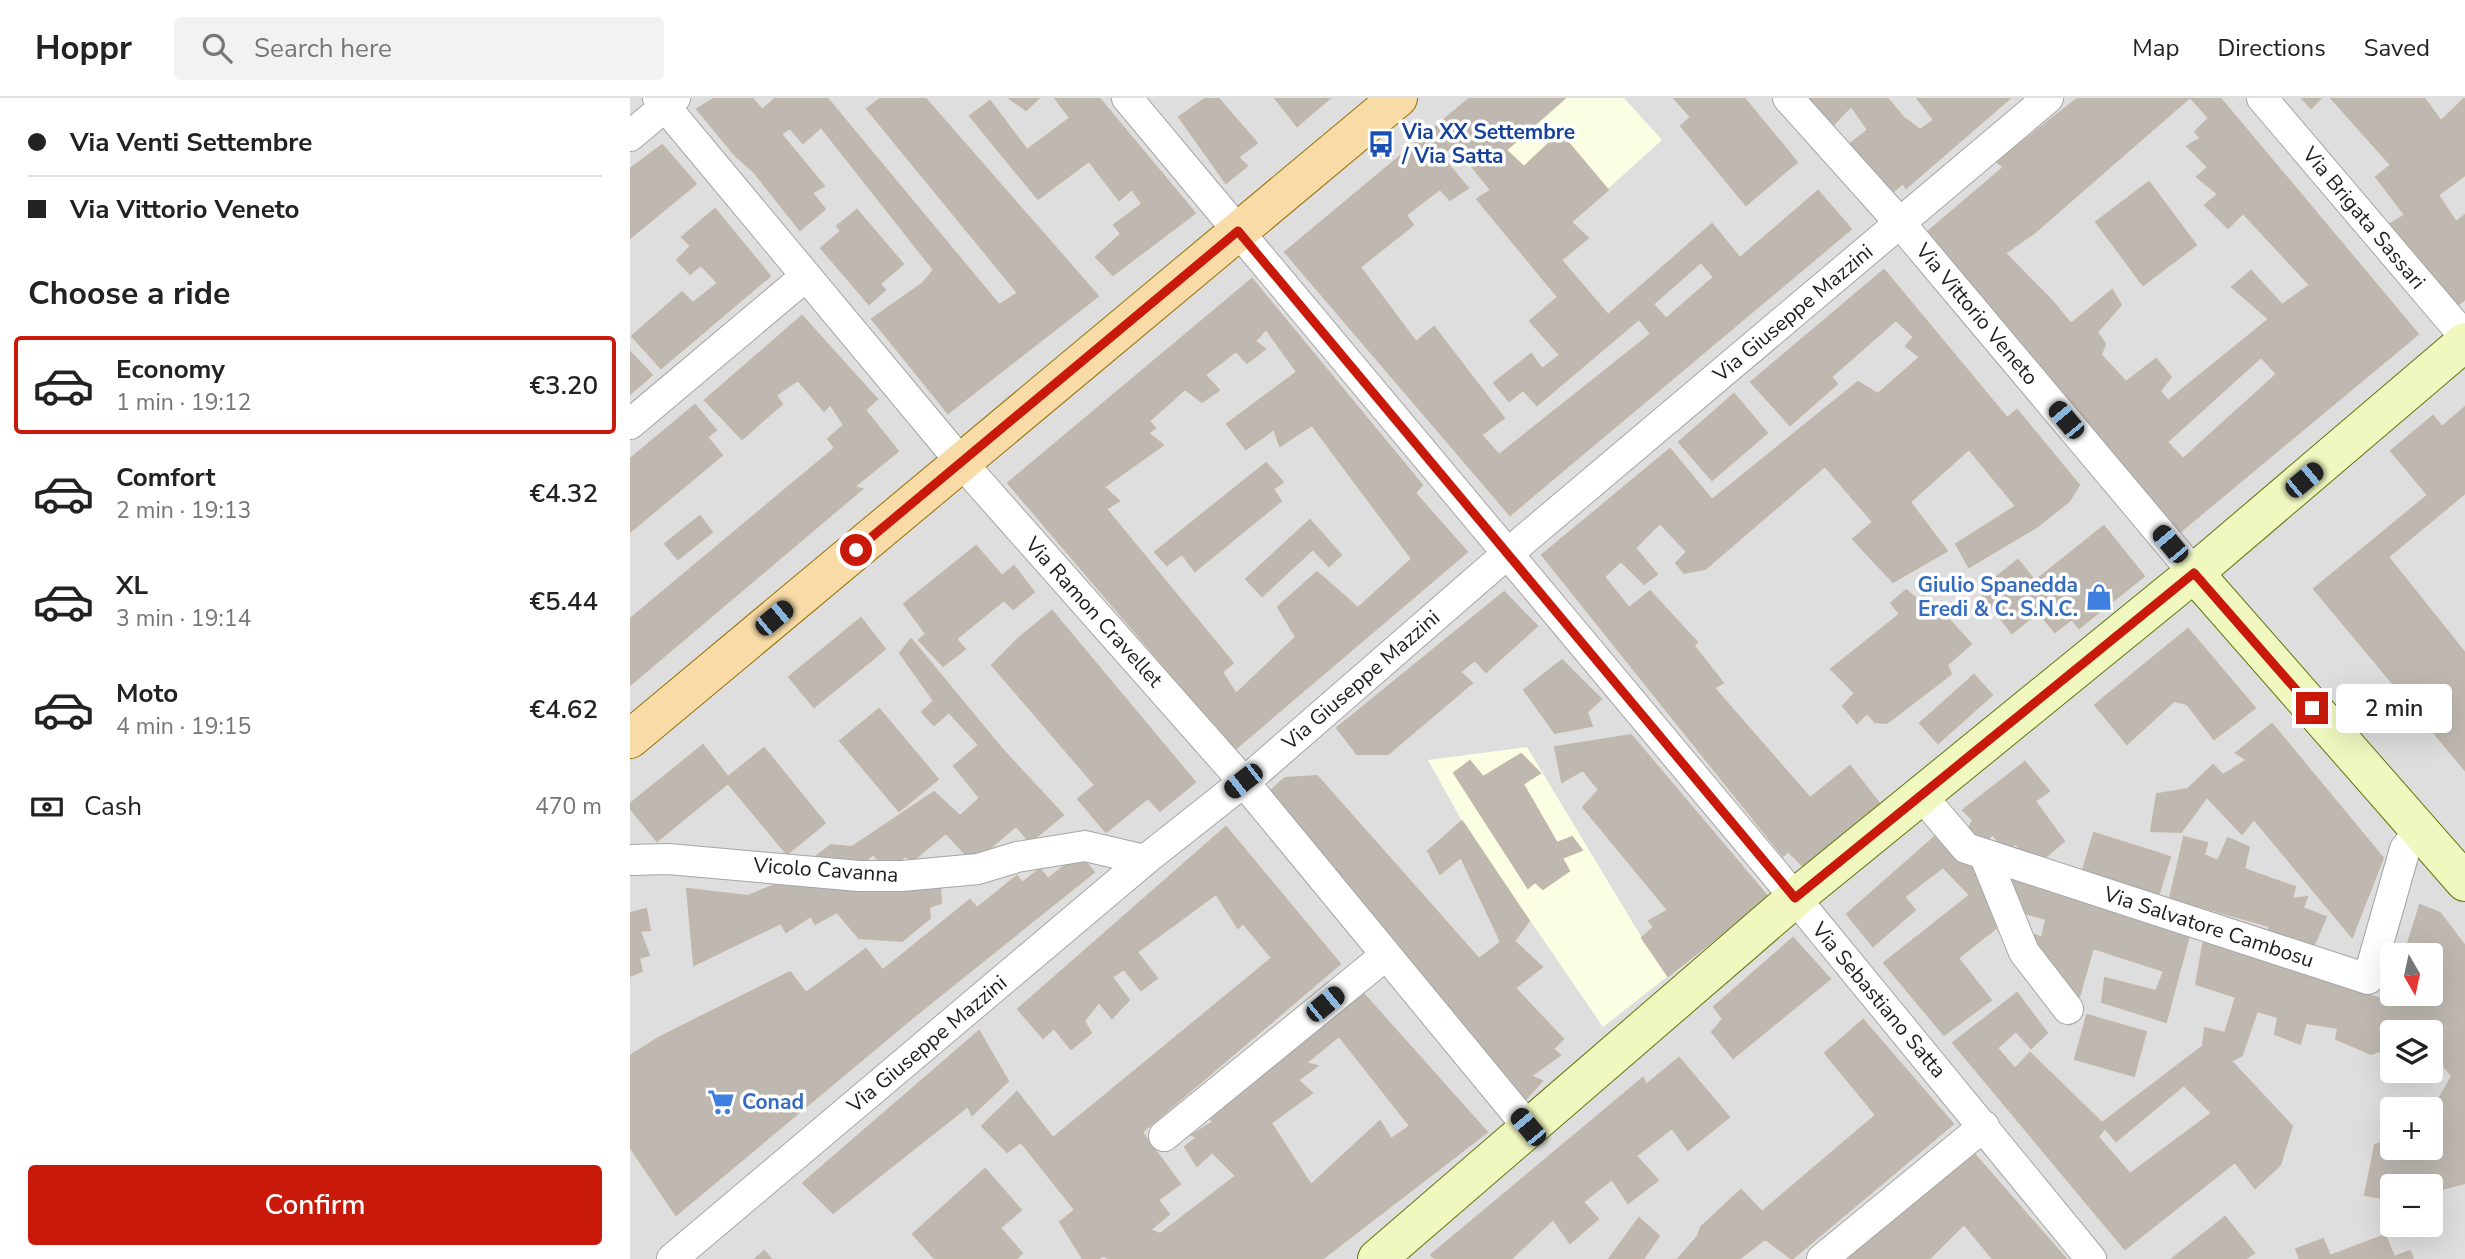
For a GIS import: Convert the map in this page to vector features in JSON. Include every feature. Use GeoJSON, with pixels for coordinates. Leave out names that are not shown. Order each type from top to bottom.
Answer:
{"type":"FeatureCollection","features":[{"type":"Feature","properties":{"kind":"main road"},"geometry":{"type":"LineString","coordinates":[[630,739],[1398,98]]}},
{"type":"Feature","properties":{"kind":"main road"},"geometry":{"type":"LineString","coordinates":[[1390,1256],[1528,1127],[1795,898],[2194,573],[2465,340]]}},
{"type":"Feature","properties":{"kind":"main road","name":"Via Vittorio Veneto"},"geometry":{"type":"LineString","coordinates":[[2194,573],[2465,882]]}},
{"type":"Feature","properties":{"kind":"street","name":"Via Sebastiano Satta"},"geometry":{"type":"LineString","coordinates":[[1127,98],[1795,898],[2091,1259]]}},
{"type":"Feature","properties":{"kind":"street","name":"Via Vittorio Veneto"},"geometry":{"type":"LineString","coordinates":[[1788,98],[1900,223],[2194,573]]}},
{"type":"Feature","properties":{"kind":"street","name":"Via Giuseppe Mazzini"},"geometry":{"type":"LineString","coordinates":[[672,1259],[1144,860],[1243,781],[2048,98]]}},
{"type":"Feature","properties":{"kind":"street","name":"Via Brigata Sassari"},"geometry":{"type":"LineString","coordinates":[[2262,98],[2465,340]]}},
{"type":"Feature","properties":{"kind":"street"},"geometry":{"type":"LineString","coordinates":[[630,136],[666,101]]}},
{"type":"Feature","properties":{"kind":"street","name":"Via Ramon Cravellet"},"geometry":{"type":"LineString","coordinates":[[666,101],[806,276],[961,462],[1243,781],[1528,1127]]}},
{"type":"Feature","properties":{"kind":"street"},"geometry":{"type":"LineString","coordinates":[[630,424],[806,276]]}},
{"type":"Feature","properties":{"kind":"street","name":"Via Salvatore Cambosu"},"geometry":{"type":"LineString","coordinates":[[1921,795],[1966,848],[2368,979],[2405,849],[2419,831]]}},
{"type":"Feature","properties":{"kind":"street","name":"Vicolo Cavanna"},"geometry":{"type":"LineString","coordinates":[[630,860],[668,859],[859,876],[902,876],[978,869],[1017,857],[1085,846],[1144,860]]}},
{"type":"Feature","properties":{"kind":"street"},"geometry":{"type":"LineString","coordinates":[[1984,854],[2024,952],[2067,1009]]}},
{"type":"Feature","properties":{"kind":"street"},"geometry":{"type":"LineString","coordinates":[[1164,1136],[1386,955]]}},
{"type":"Feature","properties":{"kind":"street"},"geometry":{"type":"LineString","coordinates":[[1822,1259],[1984,1126]]}},
{"type":"Feature","properties":{"kind":"shaded area"},"geometry":{"type":"Polygon","coordinates":[[[630,98],[2465,98],[2465,1259],[630,1259],[630,98]]]}},
{"type":"Feature","properties":{"kind":"shaded area"},"geometry":{"type":"Polygon","coordinates":[[[1470,98],[1624,98],[1662,140],[1571,222],[1525,257],[1477,199],[1490,189],[1470,98]]]}},
{"type":"Feature","properties":{"kind":"shaded area"},"geometry":{"type":"Polygon","coordinates":[[[1527,747],[1642,938],[1668,976],[1603,1027],[1462,821],[1428,760],[1527,747]]]}},
{"type":"Feature","properties":{"kind":"building"},"geometry":{"type":"Polygon","coordinates":[[[715,98],[752,98],[762,110],[776,98],[827,98],[999,305],[1018,293],[867,109],[881,98],[925,98],[1098,296],[948,413],[872,319],[923,283],[934,270],[821,127],[803,143],[790,128],[781,134],[824,186],[812,193],[825,209],[800,230],[754,172],[735,155],[697,109],[715,98]]]}},
{"type":"Feature","properties":{"kind":"building"},"geometry":{"type":"Polygon","coordinates":[[[1009,98],[1039,98],[1026,110],[1009,98]]]}},
{"type":"Feature","properties":{"kind":"building"},"geometry":{"type":"Polygon","coordinates":[[[1055,98],[1099,98],[1195,213],[1113,275],[1096,257],[1121,234],[1114,225],[1142,204],[1132,189],[1119,200],[1089,161],[1038,199],[970,116],[990,101],[1027,150],[1070,118],[1055,98]]]}},
{"type":"Feature","properties":{"kind":"building"},"geometry":{"type":"Polygon","coordinates":[[[1206,98],[1218,98],[1257,143],[1238,157],[1247,166],[1226,183],[1179,117],[1206,98]]]}},
{"type":"Feature","properties":{"kind":"building"},"geometry":{"type":"Polygon","coordinates":[[[1275,98],[1330,98],[1297,126],[1275,98]]]}},
{"type":"Feature","properties":{"kind":"building"},"geometry":{"type":"Polygon","coordinates":[[[1470,98],[1565,98],[1506,150],[1524,167],[1560,133],[1608,190],[1571,222],[1588,238],[1561,260],[1608,315],[1712,224],[1740,258],[1818,191],[1851,229],[1510,515],[1285,252],[1470,98]],[[1454,144],[1441,156],[1468,188],[1450,200],[1440,189],[1406,215],[1413,225],[1360,267],[1416,342],[1434,327],[1504,418],[1481,435],[1499,455],[1651,334],[1639,319],[1537,405],[1523,390],[1509,401],[1494,383],[1531,354],[1542,369],[1560,355],[1530,321],[1558,297],[1477,199],[1491,190],[1454,144]],[[1701,262],[1653,304],[1666,319],[1714,277],[1701,262]]]}},
{"type":"Feature","properties":{"kind":"building"},"geometry":{"type":"Polygon","coordinates":[[[1674,98],[1744,98],[1797,162],[1746,205],[1681,126],[1691,117],[1674,98]]]}},
{"type":"Feature","properties":{"kind":"building"},"geometry":{"type":"Polygon","coordinates":[[[1810,98],[1887,98],[1903,117],[1920,130],[1934,120],[1917,98],[2010,98],[1906,188],[1903,183],[1889,195],[1849,145],[1868,130],[1851,106],[1832,126],[1810,98]]]}},
{"type":"Feature","properties":{"kind":"building"},"geometry":{"type":"Polygon","coordinates":[[[2078,98],[2189,98],[2034,233],[2005,253],[2071,324],[2112,290],[2121,305],[2097,332],[2105,344],[2101,355],[2126,382],[2156,359],[2171,377],[2160,391],[2168,401],[2269,319],[2232,287],[2251,271],[2282,305],[2310,285],[2243,213],[2228,228],[2205,205],[2218,194],[2197,177],[2208,167],[2187,146],[2201,138],[2195,132],[2209,118],[2191,98],[2220,98],[2418,334],[2176,535],[2104,441],[1924,235],[2004,167],[1997,162],[2078,98]],[[2261,357],[2167,442],[2183,459],[2277,374],[2261,357]]]}},
{"type":"Feature","properties":{"kind":"building"},"geometry":{"type":"Polygon","coordinates":[[[2302,98],[2321,98],[2311,108],[2302,98]]]}},
{"type":"Feature","properties":{"kind":"building"},"geometry":{"type":"Polygon","coordinates":[[[2331,98],[2424,98],[2441,121],[2465,98],[2465,175],[2438,195],[2456,222],[2465,215],[2465,299],[2458,305],[2390,224],[2405,215],[2376,177],[2391,165],[2331,98]]]}},
{"type":"Feature","properties":{"kind":"building"},"geometry":{"type":"Polygon","coordinates":[[[662,145],[696,184],[630,238],[630,169],[662,145]]]}},
{"type":"Feature","properties":{"kind":"building"},"geometry":{"type":"Polygon","coordinates":[[[2149,182],[2196,245],[2143,285],[2096,222],[2149,182]]]}},
{"type":"Feature","properties":{"kind":"building"},"geometry":{"type":"Polygon","coordinates":[[[715,209],[770,276],[661,368],[632,336],[682,292],[693,303],[718,283],[701,265],[690,274],[677,260],[691,246],[682,237],[715,209]]]}},
{"type":"Feature","properties":{"kind":"building"},"geometry":{"type":"Polygon","coordinates":[[[857,210],[903,264],[880,284],[885,290],[869,304],[821,248],[841,231],[837,226],[857,210]]]}},
{"type":"Feature","properties":{"kind":"building"},"geometry":{"type":"Polygon","coordinates":[[[1884,270],[2007,418],[2017,410],[2079,485],[2069,501],[2038,526],[1969,567],[1956,544],[2016,506],[1969,449],[1910,502],[1947,551],[1893,582],[1853,539],[1873,522],[1825,466],[1705,569],[1684,573],[1676,563],[1687,552],[1660,523],[1635,548],[1657,574],[1644,584],[1621,561],[1604,577],[1629,608],[1650,591],[1697,642],[1694,646],[1723,683],[1714,688],[1810,798],[1850,766],[1879,803],[1804,867],[1788,851],[1783,856],[1542,555],[1670,449],[1712,500],[1858,382],[1878,394],[1920,357],[1906,346],[1914,337],[1896,320],[1831,377],[1837,384],[1790,425],[1751,382],[1884,270]]]}},
{"type":"Feature","properties":{"kind":"building"},"geometry":{"type":"Polygon","coordinates":[[[1252,279],[1422,485],[1415,493],[1467,552],[1235,749],[1008,483],[1252,279]],[[1266,329],[1255,341],[1265,349],[1247,363],[1236,351],[1205,375],[1219,390],[1202,402],[1185,389],[1149,421],[1155,428],[1148,433],[1163,445],[1104,487],[1119,501],[1106,509],[1233,663],[1222,672],[1236,694],[1296,637],[1278,607],[1317,572],[1358,608],[1412,559],[1312,425],[1280,446],[1274,429],[1246,449],[1227,424],[1297,372],[1266,329]]]}},
{"type":"Feature","properties":{"kind":"building"},"geometry":{"type":"Polygon","coordinates":[[[802,316],[877,399],[865,410],[898,451],[854,487],[862,489],[630,685],[630,619],[835,448],[828,439],[844,425],[830,404],[824,411],[798,380],[776,395],[782,404],[742,439],[705,400],[802,316]]]}},
{"type":"Feature","properties":{"kind":"building"},"geometry":{"type":"Polygon","coordinates":[[[630,352],[652,375],[630,394],[630,352]]]}},
{"type":"Feature","properties":{"kind":"building"},"geometry":{"type":"Polygon","coordinates":[[[1734,394],[1767,433],[1712,480],[1679,442],[1734,394]]]}},
{"type":"Feature","properties":{"kind":"building"},"geometry":{"type":"Polygon","coordinates":[[[695,405],[716,430],[707,437],[722,455],[630,532],[630,459],[695,405]]]}},
{"type":"Feature","properties":{"kind":"building"},"geometry":{"type":"Polygon","coordinates":[[[2465,407],[2465,493],[2388,557],[2465,653],[2465,770],[2314,589],[2428,495],[2391,451],[2433,416],[2442,427],[2465,407]]]}},
{"type":"Feature","properties":{"kind":"building"},"geometry":{"type":"Polygon","coordinates":[[[1266,463],[1283,482],[1273,489],[1281,501],[1195,571],[1182,554],[1167,565],[1155,552],[1266,463]]]}},
{"type":"Feature","properties":{"kind":"building"},"geometry":{"type":"Polygon","coordinates":[[[700,516],[712,532],[678,559],[665,544],[700,516]]]}},
{"type":"Feature","properties":{"kind":"building"},"geometry":{"type":"Polygon","coordinates":[[[1310,520],[1341,555],[1329,566],[1313,549],[1262,596],[1246,579],[1310,520]]]}},
{"type":"Feature","properties":{"kind":"building"},"geometry":{"type":"Polygon","coordinates":[[[2104,526],[2144,576],[2079,628],[2072,619],[2055,632],[2038,612],[2012,633],[1979,591],[2018,560],[2035,581],[2104,526]]]}},
{"type":"Feature","properties":{"kind":"building"},"geometry":{"type":"Polygon","coordinates":[[[976,546],[1002,576],[1014,566],[1034,592],[1013,609],[1004,600],[956,639],[965,649],[943,666],[919,640],[926,634],[904,604],[976,546]]]}},
{"type":"Feature","properties":{"kind":"building"},"geometry":{"type":"Polygon","coordinates":[[[1906,590],[1918,600],[1926,594],[1971,644],[1947,665],[1951,674],[1887,723],[1875,722],[1867,713],[1857,723],[1843,706],[1855,693],[1831,669],[1900,614],[1891,603],[1906,590]]]}},
{"type":"Feature","properties":{"kind":"building"},"geometry":{"type":"Polygon","coordinates":[[[1504,592],[1537,626],[1486,672],[1475,660],[1460,672],[1472,683],[1388,754],[1357,754],[1337,728],[1504,592]]]}},
{"type":"Feature","properties":{"kind":"building"},"geometry":{"type":"Polygon","coordinates":[[[1052,611],[1195,782],[1160,811],[1148,798],[1106,832],[1078,799],[1095,785],[992,665],[1052,611]]]}},
{"type":"Feature","properties":{"kind":"building"},"geometry":{"type":"Polygon","coordinates":[[[861,618],[885,649],[814,707],[789,677],[861,618]]]}},
{"type":"Feature","properties":{"kind":"building"},"geometry":{"type":"Polygon","coordinates":[[[2188,629],[2255,708],[2214,739],[2187,704],[2174,701],[2127,744],[2095,705],[2188,629]]]}},
{"type":"Feature","properties":{"kind":"building"},"geometry":{"type":"Polygon","coordinates":[[[911,639],[1001,748],[1063,815],[1030,842],[1016,826],[973,862],[946,833],[912,861],[905,856],[889,871],[873,854],[859,867],[809,862],[831,845],[852,847],[934,792],[960,816],[980,798],[954,766],[979,745],[949,712],[934,725],[922,712],[934,701],[900,653],[911,639]]]}},
{"type":"Feature","properties":{"kind":"building"},"geometry":{"type":"Polygon","coordinates":[[[1562,660],[1601,699],[1587,712],[1592,726],[1555,733],[1524,690],[1562,660]]]}},
{"type":"Feature","properties":{"kind":"building"},"geometry":{"type":"Polygon","coordinates":[[[1974,675],[1992,695],[1938,743],[1920,723],[1974,675]]]}},
{"type":"Feature","properties":{"kind":"building"},"geometry":{"type":"Polygon","coordinates":[[[879,709],[938,779],[899,811],[840,741],[879,709]]]}},
{"type":"Feature","properties":{"kind":"building"},"geometry":{"type":"Polygon","coordinates":[[[2272,724],[2383,858],[2352,937],[2254,819],[2242,834],[2207,797],[2181,832],[2151,831],[2157,794],[2188,789],[2213,765],[2223,775],[2247,760],[2236,753],[2272,724]]]}},
{"type":"Feature","properties":{"kind":"building"},"geometry":{"type":"Polygon","coordinates":[[[1631,735],[1768,897],[1668,976],[1642,938],[1654,927],[1649,921],[1668,910],[1583,807],[1599,790],[1583,770],[1562,782],[1555,747],[1631,735]]]}},
{"type":"Feature","properties":{"kind":"building"},"geometry":{"type":"Polygon","coordinates":[[[703,745],[728,777],[764,748],[825,823],[787,854],[728,783],[657,841],[630,808],[630,804],[703,745]]]}},
{"type":"Feature","properties":{"kind":"building"},"geometry":{"type":"Polygon","coordinates":[[[1521,754],[1540,773],[1523,784],[1557,843],[1572,837],[1582,850],[1562,858],[1569,871],[1543,889],[1535,882],[1528,888],[1454,773],[1470,761],[1483,777],[1521,754]]]}},
{"type":"Feature","properties":{"kind":"building"},"geometry":{"type":"Polygon","coordinates":[[[2025,762],[2049,791],[2035,801],[2064,841],[2041,861],[2031,851],[2026,856],[2016,844],[2004,851],[1993,834],[1981,846],[1968,830],[1973,820],[1963,810],[2025,762]]]}},
{"type":"Feature","properties":{"kind":"building"},"geometry":{"type":"Polygon","coordinates":[[[1317,776],[1479,959],[1501,942],[1461,857],[1440,874],[1428,851],[1462,821],[1529,921],[1514,941],[1542,967],[1515,988],[1563,1039],[1553,1049],[1560,1055],[1531,1076],[1542,1081],[1523,1102],[1267,794],[1285,778],[1317,776]]]}},
{"type":"Feature","properties":{"kind":"building"},"geometry":{"type":"Polygon","coordinates":[[[1226,827],[1340,964],[1142,1132],[1180,1184],[1158,1200],[1169,1214],[1150,1230],[1160,1234],[1236,1176],[1212,1152],[1197,1166],[1185,1147],[1197,1137],[1192,1135],[1213,1122],[1209,1116],[1240,1094],[1235,1088],[1266,1062],[1273,1067],[1360,990],[1487,1132],[1322,1259],[1108,1259],[1104,1255],[1098,1259],[1083,1259],[1060,1222],[1075,1210],[1021,1142],[1007,1152],[982,1126],[1017,1092],[1053,1138],[1272,958],[1243,923],[1238,928],[1216,894],[1137,952],[1157,978],[1141,990],[1124,969],[1112,977],[1129,1000],[1112,1018],[1099,1002],[1084,1021],[1091,1033],[1071,1049],[1054,1028],[1043,1038],[1018,1009],[1226,827]],[[1339,1036],[1306,1063],[1317,1066],[1298,1080],[1312,1093],[1271,1123],[1311,1185],[1380,1121],[1391,1139],[1410,1126],[1339,1036]]]}},
{"type":"Feature","properties":{"kind":"building"},"geometry":{"type":"Polygon","coordinates":[[[1939,833],[1985,876],[2005,921],[1958,958],[1991,1000],[1944,1035],[1884,963],[1970,895],[1943,867],[1904,897],[1915,910],[1873,946],[1847,914],[1939,833]]]}},
{"type":"Feature","properties":{"kind":"building"},"geometry":{"type":"Polygon","coordinates":[[[2094,833],[2170,857],[2157,900],[2081,876],[2094,833]]]}},
{"type":"Feature","properties":{"kind":"building"},"geometry":{"type":"Polygon","coordinates":[[[2184,837],[2207,843],[2204,855],[2218,861],[2228,838],[2249,847],[2244,869],[2295,887],[2292,899],[2307,897],[2303,908],[2326,917],[2310,954],[2269,938],[2269,926],[2170,898],[2184,837]]]}},
{"type":"Feature","properties":{"kind":"building"},"geometry":{"type":"Polygon","coordinates":[[[1079,854],[1094,872],[917,1014],[882,971],[970,900],[977,908],[1017,876],[1022,883],[1040,869],[1048,879],[1079,854]]]}},
{"type":"Feature","properties":{"kind":"building"},"geometry":{"type":"Polygon","coordinates":[[[2004,872],[2189,936],[2166,1022],[2102,1002],[2105,978],[2156,991],[2164,971],[2093,948],[2079,997],[2030,944],[2035,935],[2042,938],[2046,919],[2013,910],[2004,872]]]}},
{"type":"Feature","properties":{"kind":"building"},"geometry":{"type":"Polygon","coordinates":[[[777,884],[940,884],[941,903],[929,907],[930,918],[902,941],[859,938],[837,912],[815,924],[811,916],[786,932],[781,923],[694,965],[687,889],[748,896],[777,884]]]}},
{"type":"Feature","properties":{"kind":"building"},"geometry":{"type":"Polygon","coordinates":[[[2420,905],[2440,913],[2465,946],[2465,1183],[2443,1189],[2443,1174],[2380,1174],[2380,1198],[2365,1195],[2375,1145],[2380,1143],[2380,1160],[2443,1160],[2443,1097],[2440,1097],[2452,1076],[2443,1065],[2443,1020],[2380,1020],[2380,1051],[2371,1054],[2336,1039],[2338,1028],[2306,1023],[2300,1044],[2275,1034],[2278,1017],[2257,1011],[2242,1055],[2231,1061],[2292,1126],[2280,1165],[2255,1188],[2235,1162],[2125,1249],[1953,1043],[2017,993],[2047,1033],[2031,1048],[2016,1031],[1997,1048],[2015,1069],[2030,1053],[2102,1123],[2203,1046],[2205,1028],[2225,1033],[2236,997],[2196,984],[2204,939],[2380,999],[2380,1006],[2443,1006],[2443,943],[2408,943],[2420,905]],[[2184,1085],[2116,1141],[2105,1128],[2098,1137],[2130,1174],[2212,1113],[2184,1085]]]}},
{"type":"Feature","properties":{"kind":"building"},"geometry":{"type":"Polygon","coordinates":[[[646,909],[650,930],[640,931],[649,955],[639,958],[642,971],[630,976],[630,913],[646,909]]]}},
{"type":"Feature","properties":{"kind":"building"},"geometry":{"type":"Polygon","coordinates":[[[1793,938],[1830,979],[1733,1058],[1712,1032],[1723,1019],[1714,1007],[1793,938]]]}},
{"type":"Feature","properties":{"kind":"building","name":"Conad"},"geometry":{"type":"Polygon","coordinates":[[[866,949],[917,1014],[676,1215],[630,1147],[630,1056],[658,1038],[790,972],[806,993],[866,949]]]}},
{"type":"Feature","properties":{"kind":"building"},"geometry":{"type":"Polygon","coordinates":[[[2087,1015],[2146,1032],[2134,1076],[2075,1059],[2087,1015]]]}},
{"type":"Feature","properties":{"kind":"building"},"geometry":{"type":"Polygon","coordinates":[[[1863,1020],[1953,1124],[1792,1259],[1765,1239],[1739,1259],[1678,1259],[1698,1236],[1701,1227],[1741,1190],[1762,1212],[1876,1115],[1825,1053],[1863,1020]]]}},
{"type":"Feature","properties":{"kind":"building"},"geometry":{"type":"Polygon","coordinates":[[[979,1031],[1008,1081],[972,1115],[968,1106],[833,1213],[803,1183],[979,1031]]]}},
{"type":"Feature","properties":{"kind":"building"},"geometry":{"type":"Polygon","coordinates":[[[1679,1058],[1729,1117],[1688,1150],[1672,1128],[1636,1156],[1658,1180],[1628,1203],[1612,1179],[1583,1202],[1598,1219],[1570,1243],[1553,1219],[1511,1259],[1436,1259],[1431,1255],[1643,1078],[1646,1085],[1679,1058]]]}},
{"type":"Feature","properties":{"kind":"building"},"geometry":{"type":"Polygon","coordinates":[[[1975,1155],[2066,1259],[1993,1259],[1964,1224],[1929,1259],[1848,1259],[1975,1155]]]}},
{"type":"Feature","properties":{"kind":"building"},"geometry":{"type":"Polygon","coordinates":[[[985,1169],[1021,1210],[1000,1228],[1022,1253],[1016,1259],[935,1259],[913,1234],[985,1169]]]}},
{"type":"Feature","properties":{"kind":"building"},"geometry":{"type":"Polygon","coordinates":[[[2225,1217],[2254,1253],[2245,1259],[2172,1259],[2225,1217]]]}},
{"type":"Feature","properties":{"kind":"building"},"geometry":{"type":"Polygon","coordinates":[[[1639,1218],[1659,1236],[1643,1259],[1609,1259],[1639,1218]]]}},
{"type":"Feature","properties":{"kind":"building"},"geometry":{"type":"Polygon","coordinates":[[[2386,1237],[2394,1257],[2410,1251],[2413,1259],[2300,1259],[2296,1249],[2323,1239],[2330,1256],[2386,1237]]]}},
{"type":"Feature","properties":{"kind":"building"},"geometry":{"type":"Polygon","coordinates":[[[764,1251],[771,1259],[755,1259],[764,1251]]]}},
{"type":"Feature","properties":{"kind":"place","name":"Via XX Settembre / Via Satta"},"geometry":{"type":"Point","coordinates":[1381,144]}},
{"type":"Feature","properties":{"kind":"place","name":"Giulio Spanedda Eredi & C. S.N.C."},"geometry":{"type":"Point","coordinates":[2099,597]}},
{"type":"Feature","properties":{"kind":"place","name":"Conad"},"geometry":{"type":"Point","coordinates":[721,1102]}},
{"type":"Feature","properties":{"kind":"route"},"geometry":{"type":"LineString","coordinates":[[856,550],[1238,231],[1795,898],[2194,573],[2312,708]]}}]}
